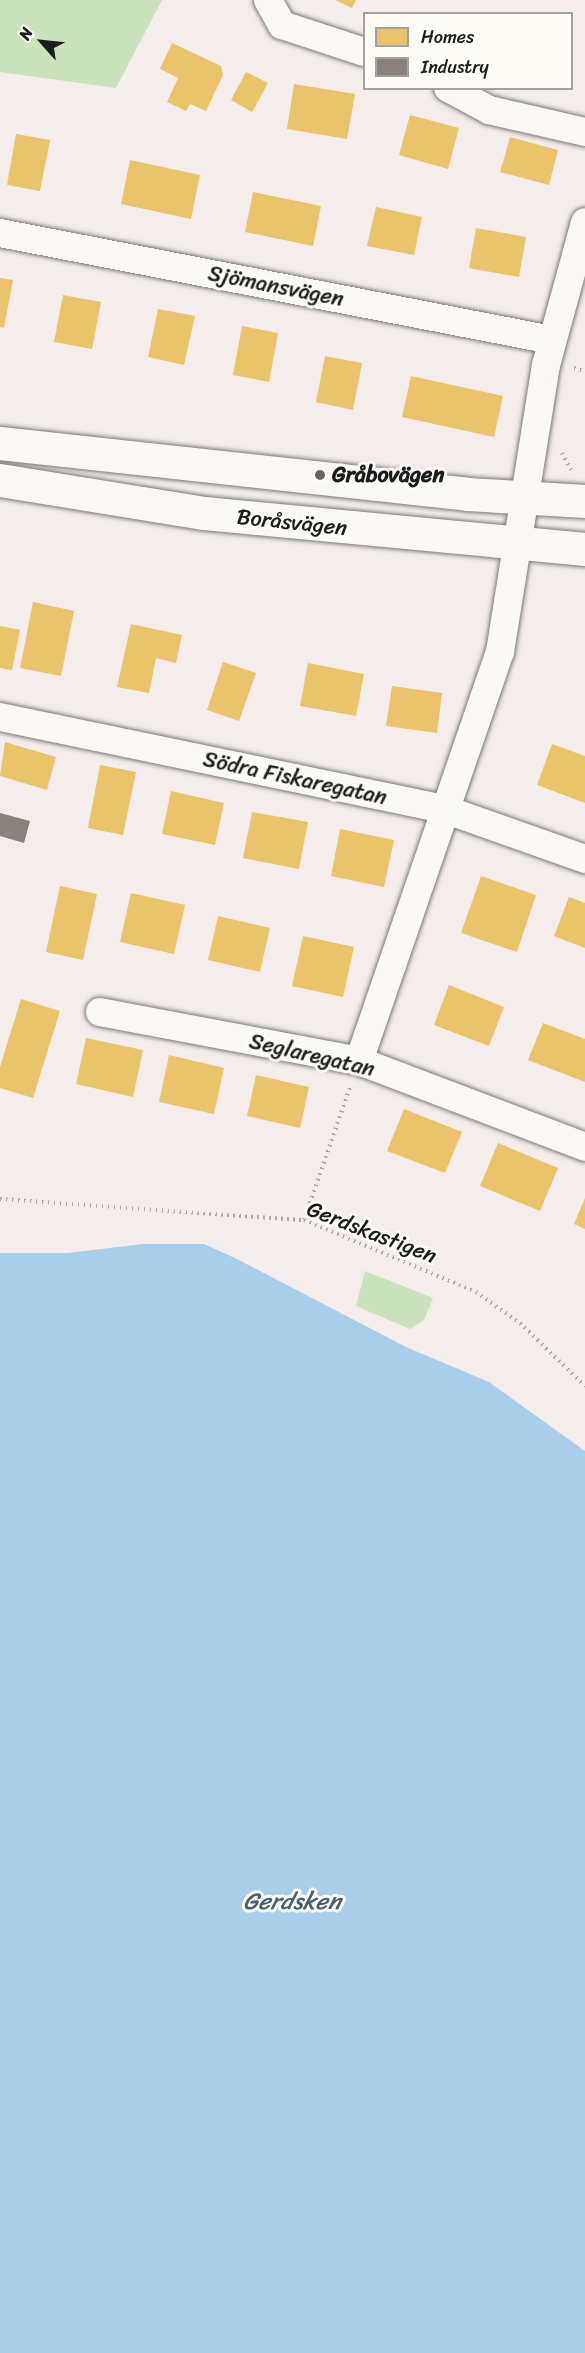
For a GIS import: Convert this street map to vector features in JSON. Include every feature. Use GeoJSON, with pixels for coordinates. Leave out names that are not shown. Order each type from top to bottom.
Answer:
{"type":"FeatureCollection","features":[{"type":"Feature","properties":{"kind":"main road"},"geometry":{"type":"LineString","coordinates":[[0,443],[526,497],[585,501]]}},
{"type":"Feature","properties":{"kind":"main road","name":"Boråsvägen"},"geometry":{"type":"LineString","coordinates":[[0,480],[204,513],[585,549]]}},
{"type":"Feature","properties":{"kind":"street"},"geometry":{"type":"LineString","coordinates":[[268,0],[282,25],[363,52]]}},
{"type":"Feature","properties":{"kind":"street"},"geometry":{"type":"LineString","coordinates":[[452,90],[489,110],[585,132]]}},
{"type":"Feature","properties":{"kind":"street"},"geometry":{"type":"LineString","coordinates":[[359,1061],[500,652],[516,544],[552,340],[585,222]]}},
{"type":"Feature","properties":{"kind":"street","name":"Sjömansvägen"},"geometry":{"type":"LineString","coordinates":[[0,233],[552,340]]}},
{"type":"Feature","properties":{"kind":"street","name":"Södra Fiskaregatan"},"geometry":{"type":"LineString","coordinates":[[0,717],[444,809],[585,859]]}},
{"type":"Feature","properties":{"kind":"street","name":"Seglaregatan"},"geometry":{"type":"LineString","coordinates":[[100,1012],[359,1061],[585,1148]]}},
{"type":"Feature","properties":{"kind":"path"},"geometry":{"type":"LineString","coordinates":[[304,1220],[359,1061]]}},
{"type":"Feature","properties":{"kind":"path","name":"Gerdskastigen"},"geometry":{"type":"LineString","coordinates":[[0,1198],[304,1220],[476,1293],[520,1323],[585,1386]]}},
{"type":"Feature","properties":{"kind":"green space"},"geometry":{"type":"Polygon","coordinates":[[[0,0],[162,0],[116,88],[0,72],[0,0]]]}},
{"type":"Feature","properties":{"kind":"green space"},"geometry":{"type":"Polygon","coordinates":[[[365,1271],[433,1298],[424,1320],[410,1329],[356,1306],[365,1271]]]}},
{"type":"Feature","properties":{"kind":"water","name":"Gerdsken"},"geometry":{"type":"Polygon","coordinates":[[[143,1244],[204,1244],[237,1259],[406,1347],[489,1382],[585,1451],[585,2353],[0,2353],[0,1253],[68,1253],[143,1244]]]}},
{"type":"Feature","properties":{"kind":"building: Homes"},"geometry":{"type":"Polygon","coordinates":[[[335,0],[356,0],[352,8],[335,0]]]}},
{"type":"Feature","properties":{"kind":"building: Homes"},"geometry":{"type":"Polygon","coordinates":[[[172,43],[221,66],[223,75],[206,111],[190,104],[186,111],[167,102],[178,78],[160,69],[172,43]]]}},
{"type":"Feature","properties":{"kind":"building: Homes"},"geometry":{"type":"Polygon","coordinates":[[[246,72],[268,83],[252,112],[231,100],[246,72]]]}},
{"type":"Feature","properties":{"kind":"building: Homes"},"geometry":{"type":"Polygon","coordinates":[[[294,84],[355,94],[347,139],[287,129],[294,84]]]}},
{"type":"Feature","properties":{"kind":"building: Homes"},"geometry":{"type":"Polygon","coordinates":[[[410,115],[459,128],[448,169],[399,155],[410,115]]]}},
{"type":"Feature","properties":{"kind":"building: Homes"},"geometry":{"type":"Polygon","coordinates":[[[16,134],[50,140],[40,191],[7,185],[16,134]]]}},
{"type":"Feature","properties":{"kind":"building: Homes"},"geometry":{"type":"Polygon","coordinates":[[[510,137],[558,150],[549,185],[500,172],[510,137]]]}},
{"type":"Feature","properties":{"kind":"building: Homes"},"geometry":{"type":"Polygon","coordinates":[[[130,160],[200,175],[191,219],[121,204],[130,160]]]}},
{"type":"Feature","properties":{"kind":"building: Homes"},"geometry":{"type":"Polygon","coordinates":[[[253,192],[321,206],[313,246],[245,232],[253,192]]]}},
{"type":"Feature","properties":{"kind":"building: Homes"},"geometry":{"type":"Polygon","coordinates":[[[376,207],[422,217],[414,255],[367,246],[376,207]]]}},
{"type":"Feature","properties":{"kind":"building: Homes"},"geometry":{"type":"Polygon","coordinates":[[[476,228],[526,237],[519,277],[469,268],[476,228]]]}},
{"type":"Feature","properties":{"kind":"building: Homes"},"geometry":{"type":"Polygon","coordinates":[[[0,278],[13,280],[4,328],[0,327],[0,278]]]}},
{"type":"Feature","properties":{"kind":"building: Homes"},"geometry":{"type":"Polygon","coordinates":[[[63,295],[101,302],[92,349],[54,342],[63,295]]]}},
{"type":"Feature","properties":{"kind":"building: Homes"},"geometry":{"type":"Polygon","coordinates":[[[158,309],[195,316],[184,365],[148,357],[158,309]]]}},
{"type":"Feature","properties":{"kind":"building: Homes"},"geometry":{"type":"Polygon","coordinates":[[[242,326],[278,333],[269,382],[233,375],[242,326]]]}},
{"type":"Feature","properties":{"kind":"building: Homes"},"geometry":{"type":"Polygon","coordinates":[[[325,356],[362,363],[353,410],[316,402],[325,356]]]}},
{"type":"Feature","properties":{"kind":"building: Homes"},"geometry":{"type":"Polygon","coordinates":[[[411,376],[503,396],[494,437],[402,417],[411,376]]]}},
{"type":"Feature","properties":{"kind":"building: Homes"},"geometry":{"type":"Polygon","coordinates":[[[33,602],[74,611],[61,676],[20,668],[33,602]]]}},
{"type":"Feature","properties":{"kind":"building: Homes"},"geometry":{"type":"Polygon","coordinates":[[[131,624],[182,635],[176,663],[156,658],[149,693],[117,687],[131,624]]]}},
{"type":"Feature","properties":{"kind":"building: Homes"},"geometry":{"type":"Polygon","coordinates":[[[0,626],[20,630],[12,670],[0,668],[0,626]]]}},
{"type":"Feature","properties":{"kind":"building: Homes"},"geometry":{"type":"Polygon","coordinates":[[[223,662],[256,673],[239,721],[207,710],[223,662]]]}},
{"type":"Feature","properties":{"kind":"building: Homes"},"geometry":{"type":"Polygon","coordinates":[[[308,663],[364,674],[356,716],[300,706],[308,663]]]}},
{"type":"Feature","properties":{"kind":"building: Homes"},"geometry":{"type":"Polygon","coordinates":[[[392,686],[442,693],[437,733],[386,726],[392,686]]]}},
{"type":"Feature","properties":{"kind":"building: Homes"},"geometry":{"type":"Polygon","coordinates":[[[5,742],[56,757],[47,790],[0,776],[5,742]]]}},
{"type":"Feature","properties":{"kind":"building: Homes"},"geometry":{"type":"Polygon","coordinates":[[[552,744],[585,756],[585,803],[537,785],[552,744]]]}},
{"type":"Feature","properties":{"kind":"building: Homes"},"geometry":{"type":"Polygon","coordinates":[[[100,765],[136,772],[123,835],[88,828],[100,765]]]}},
{"type":"Feature","properties":{"kind":"building: Homes"},"geometry":{"type":"Polygon","coordinates":[[[171,791],[224,803],[215,845],[162,834],[171,791]]]}},
{"type":"Feature","properties":{"kind":"building: Homes"},"geometry":{"type":"Polygon","coordinates":[[[252,812],[308,822],[299,869],[243,858],[252,812]]]}},
{"type":"Feature","properties":{"kind":"building: Homes"},"geometry":{"type":"Polygon","coordinates":[[[340,829],[394,840],[384,887],[331,876],[340,829]]]}},
{"type":"Feature","properties":{"kind":"building: Homes"},"geometry":{"type":"Polygon","coordinates":[[[481,876],[536,895],[517,952],[461,933],[481,876]]]}},
{"type":"Feature","properties":{"kind":"building: Homes"},"geometry":{"type":"Polygon","coordinates":[[[60,886],[97,894],[83,960],[46,952],[60,886]]]}},
{"type":"Feature","properties":{"kind":"building: Homes"},"geometry":{"type":"Polygon","coordinates":[[[131,893],[185,905],[174,954],[120,942],[131,893]]]}},
{"type":"Feature","properties":{"kind":"building: Homes"},"geometry":{"type":"Polygon","coordinates":[[[569,897],[585,903],[585,948],[554,936],[569,897]]]}},
{"type":"Feature","properties":{"kind":"building: Homes"},"geometry":{"type":"Polygon","coordinates":[[[218,916],[270,928],[260,972],[208,960],[218,916]]]}},
{"type":"Feature","properties":{"kind":"building: Homes"},"geometry":{"type":"Polygon","coordinates":[[[303,936],[354,947],[343,997],[292,986],[303,936]]]}},
{"type":"Feature","properties":{"kind":"building: Homes"},"geometry":{"type":"Polygon","coordinates":[[[449,985],[504,1007],[489,1046],[434,1025],[449,985]]]}},
{"type":"Feature","properties":{"kind":"building: Homes"},"geometry":{"type":"Polygon","coordinates":[[[21,999],[60,1011],[33,1098],[0,1088],[0,1067],[21,999]]]}},
{"type":"Feature","properties":{"kind":"building: Homes"},"geometry":{"type":"Polygon","coordinates":[[[543,1023],[585,1039],[585,1082],[528,1060],[543,1023]]]}},
{"type":"Feature","properties":{"kind":"building: Homes"},"geometry":{"type":"Polygon","coordinates":[[[86,1038],[143,1050],[133,1097],[76,1084],[86,1038]]]}},
{"type":"Feature","properties":{"kind":"building: Homes"},"geometry":{"type":"Polygon","coordinates":[[[169,1055],[224,1068],[214,1114],[159,1102],[169,1055]]]}},
{"type":"Feature","properties":{"kind":"building: Homes"},"geometry":{"type":"Polygon","coordinates":[[[256,1075],[309,1087],[300,1128],[247,1116],[256,1075]]]}},
{"type":"Feature","properties":{"kind":"building: Homes"},"geometry":{"type":"Polygon","coordinates":[[[404,1109],[462,1132],[445,1173],[387,1151],[404,1109]]]}},
{"type":"Feature","properties":{"kind":"building: Homes"},"geometry":{"type":"Polygon","coordinates":[[[498,1143],[558,1168],[540,1211],[480,1186],[498,1143]]]}},
{"type":"Feature","properties":{"kind":"building: Homes"},"geometry":{"type":"Polygon","coordinates":[[[585,1198],[585,1229],[574,1224],[585,1198]]]}},
{"type":"Feature","properties":{"kind":"building: Industry"},"geometry":{"type":"Polygon","coordinates":[[[0,813],[30,821],[24,843],[0,836],[0,813]]]}},
{"type":"Feature","properties":{"kind":"place","name":"Gråbovägen"},"geometry":{"type":"Point","coordinates":[320,475]}}]}
